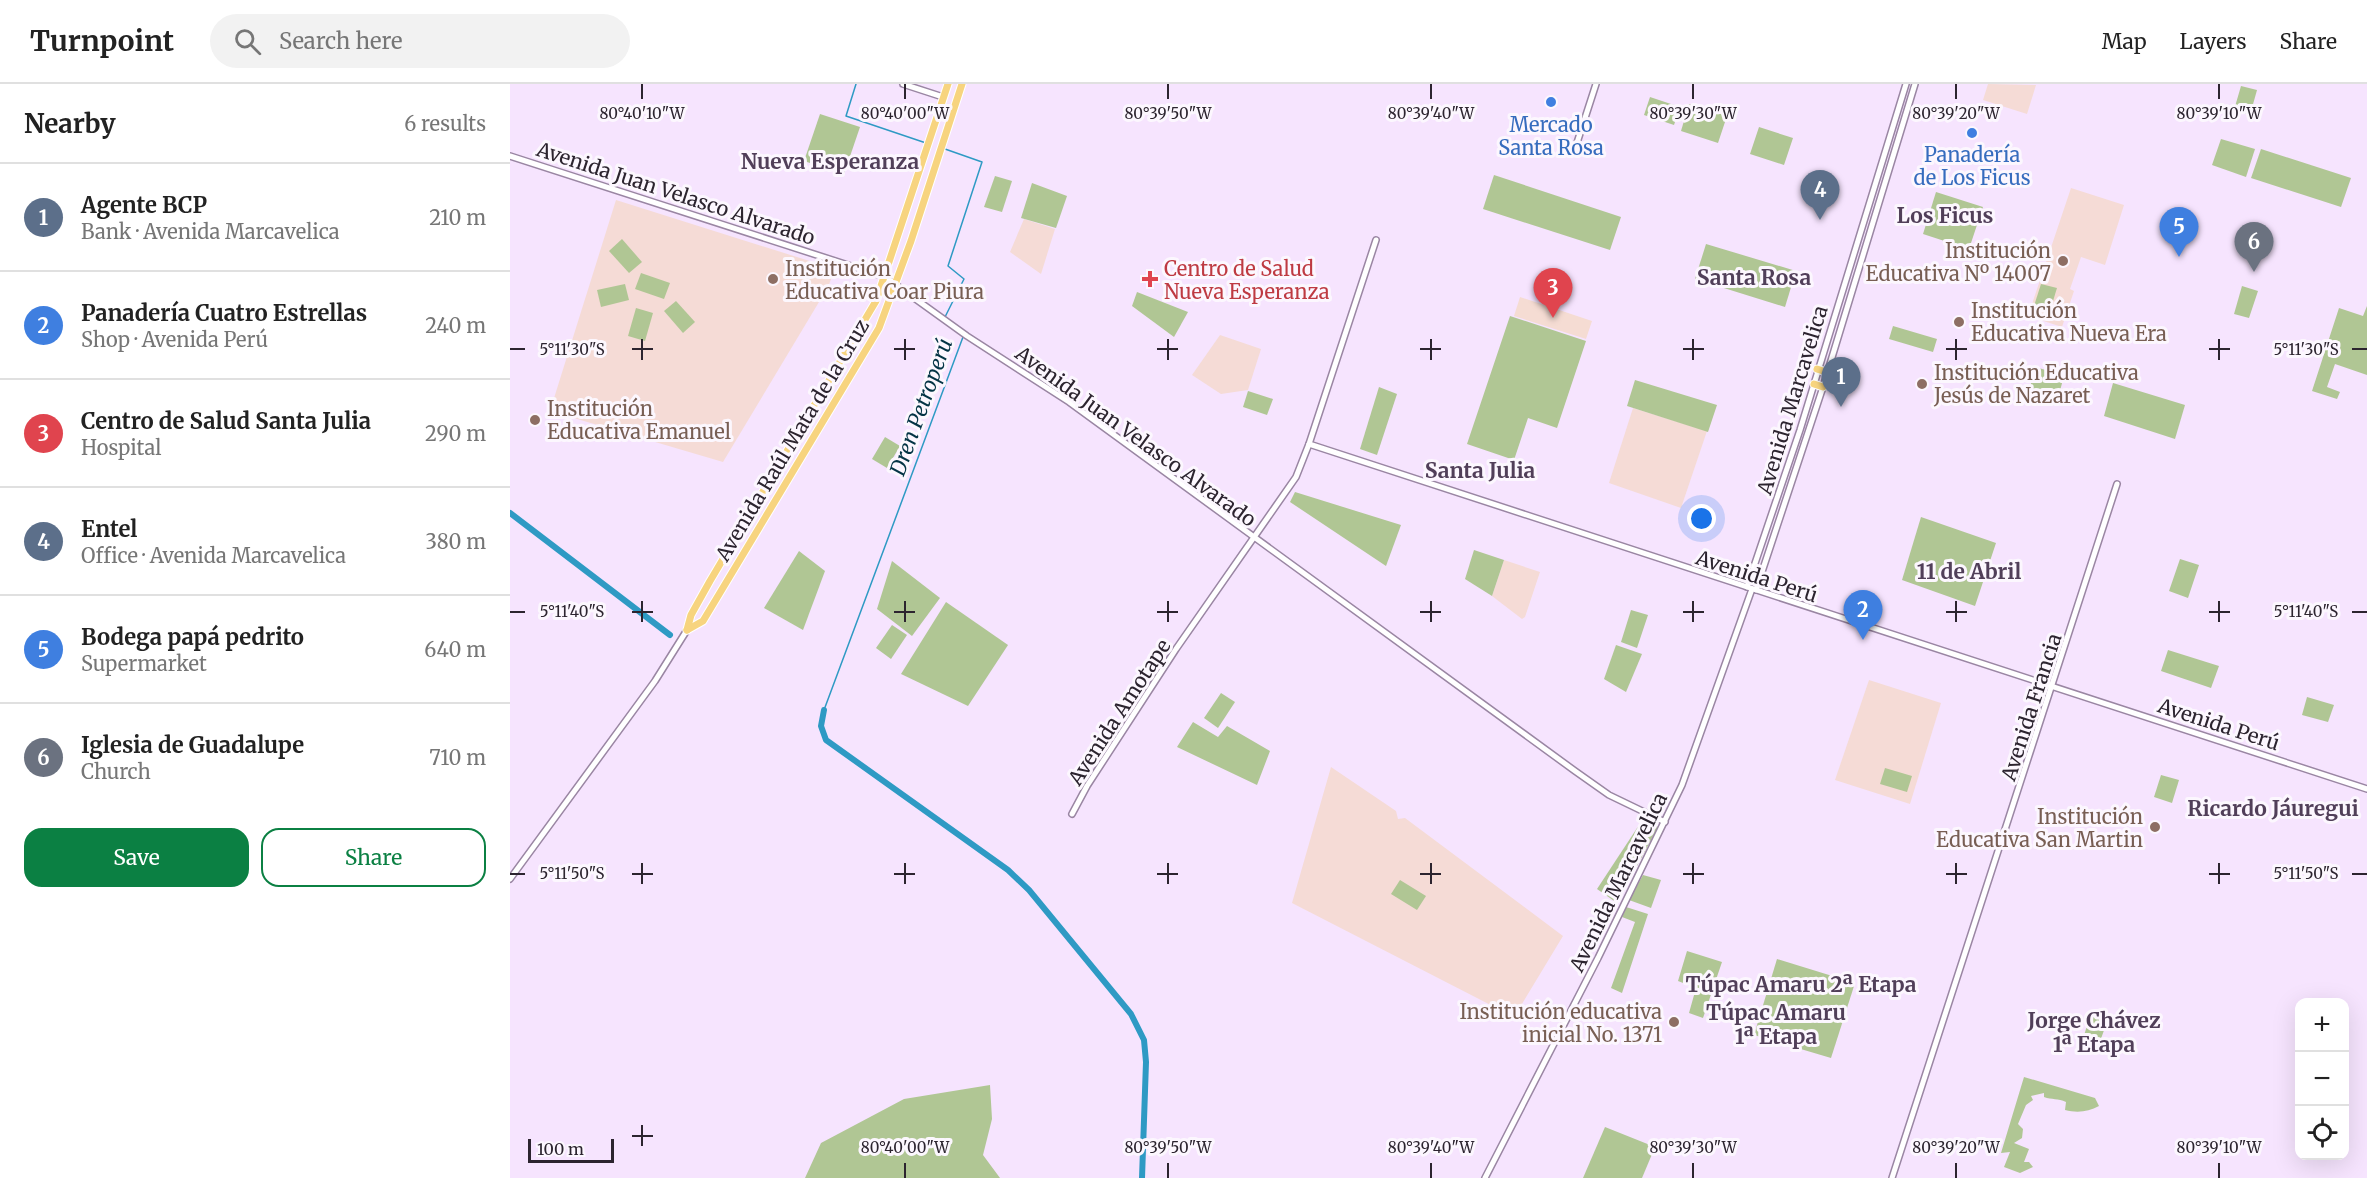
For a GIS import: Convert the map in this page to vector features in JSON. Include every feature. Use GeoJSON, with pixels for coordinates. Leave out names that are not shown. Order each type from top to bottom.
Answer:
{"type":"FeatureCollection","features":[{"type":"Feature","properties":{"kind":"main road","name":"Avenida Raúl Mata de la Cruz"},"geometry":{"type":"LineString","coordinates":[[687,630],[691,615],[710,581],[868,319],[885,277],[949,84]]}},
{"type":"Feature","properties":{"kind":"main road"},"geometry":{"type":"LineString","coordinates":[[949,84],[961,86]]}},
{"type":"Feature","properties":{"kind":"main road","name":"Avenida Raúl Mata de la Cruz"},"geometry":{"type":"LineString","coordinates":[[687,630],[703,621],[879,328],[961,86]]}},
{"type":"Feature","properties":{"kind":"main road"},"geometry":{"type":"LineString","coordinates":[[943,97],[956,102]]}},
{"type":"Feature","properties":{"kind":"main road"},"geometry":{"type":"LineString","coordinates":[[1817,369],[1826,372]]}},
{"type":"Feature","properties":{"kind":"main road"},"geometry":{"type":"LineString","coordinates":[[1814,384],[1822,387]]}},
{"type":"Feature","properties":{"kind":"street"},"geometry":{"type":"LineString","coordinates":[[903,84],[943,97]]}},
{"type":"Feature","properties":{"kind":"street"},"geometry":{"type":"LineString","coordinates":[[1574,152],[1596,84]]}},
{"type":"Feature","properties":{"kind":"street","name":"Avenida Marcavelica"},"geometry":{"type":"LineString","coordinates":[[1752,589],[1817,369],[1906,84]]}},
{"type":"Feature","properties":{"kind":"street","name":"Avenida Marcavelica"},"geometry":{"type":"LineString","coordinates":[[1485,1178],[1665,822],[1698,742],[1822,387],[1915,84]]}},
{"type":"Feature","properties":{"kind":"street","name":"Avenida Juan Velasco Alvarado"},"geometry":{"type":"LineString","coordinates":[[510,156],[885,277],[1070,402],[1253,538],[1601,789],[1665,822]]}},
{"type":"Feature","properties":{"kind":"street","name":"Avenida Amotape"},"geometry":{"type":"LineString","coordinates":[[1072,814],[1087,786],[1176,649],[1296,477],[1376,240]]}},
{"type":"Feature","properties":{"kind":"street","name":"Avenida Perú"},"geometry":{"type":"LineString","coordinates":[[1309,444],[2367,789]]}},
{"type":"Feature","properties":{"kind":"street","name":"Avenida Francia"},"geometry":{"type":"LineString","coordinates":[[1892,1178],[2117,484]]}},
{"type":"Feature","properties":{"kind":"street","name":"Avenida Raúl Mata de la Cruz"},"geometry":{"type":"LineString","coordinates":[[510,879],[650,688],[687,630]]}},
{"type":"Feature","properties":{"kind":"shaded area"},"geometry":{"type":"Polygon","coordinates":[[[1988,84],[2036,85],[2027,114],[1983,100],[1988,84]]]}},
{"type":"Feature","properties":{"kind":"shaded area","name":"Institución Educativa Nº 14007"},"geometry":{"type":"Polygon","coordinates":[[[2071,188],[2124,205],[2105,265],[2081,257],[2070,289],[2074,291],[2062,327],[2028,316],[2071,188]]]}},
{"type":"Feature","properties":{"kind":"shaded area"},"geometry":{"type":"Polygon","coordinates":[[[616,200],[835,269],[828,287],[723,462],[550,411],[616,200]]]}},
{"type":"Feature","properties":{"kind":"shaded area"},"geometry":{"type":"Polygon","coordinates":[[[1024,219],[1055,229],[1041,274],[1010,252],[1024,219]]]}},
{"type":"Feature","properties":{"kind":"shaded area"},"geometry":{"type":"Polygon","coordinates":[[[1520,297],[1592,321],[1586,339],[1514,316],[1520,297]]]}},
{"type":"Feature","properties":{"kind":"shaded area"},"geometry":{"type":"Polygon","coordinates":[[[1220,335],[1261,349],[1248,390],[1221,394],[1192,375],[1220,335]]]}},
{"type":"Feature","properties":{"kind":"shaded area"},"geometry":{"type":"Polygon","coordinates":[[[1633,408],[1707,431],[1681,508],[1609,483],[1633,408]]]}},
{"type":"Feature","properties":{"kind":"shaded area"},"geometry":{"type":"Polygon","coordinates":[[[1504,560],[1540,572],[1525,617],[1522,619],[1492,596],[1504,560]]]}},
{"type":"Feature","properties":{"kind":"shaded area"},"geometry":{"type":"Polygon","coordinates":[[[1869,680],[1941,703],[1910,804],[1835,780],[1869,680]]]}},
{"type":"Feature","properties":{"kind":"shaded area"},"geometry":{"type":"Polygon","coordinates":[[[1331,767],[1396,811],[1398,819],[1405,818],[1563,936],[1514,1017],[1292,903],[1331,767]]]}},
{"type":"Feature","properties":{"kind":"green space"},"geometry":{"type":"Polygon","coordinates":[[[2241,86],[2257,90],[2250,115],[2234,110],[2241,86]]]}},
{"type":"Feature","properties":{"kind":"green space"},"geometry":{"type":"Polygon","coordinates":[[[1650,97],[1680,107],[1674,125],[1644,115],[1650,97]]]}},
{"type":"Feature","properties":{"kind":"green space"},"geometry":{"type":"Polygon","coordinates":[[[1689,104],[1727,116],[1718,143],[1681,131],[1689,104]]]}},
{"type":"Feature","properties":{"kind":"green space"},"geometry":{"type":"Polygon","coordinates":[[[820,114],[860,127],[844,174],[804,161],[820,114]]]}},
{"type":"Feature","properties":{"kind":"green space"},"geometry":{"type":"Polygon","coordinates":[[[1759,127],[1793,138],[1784,165],[1750,154],[1759,127]]]}},
{"type":"Feature","properties":{"kind":"green space"},"geometry":{"type":"Polygon","coordinates":[[[2221,139],[2255,149],[2246,177],[2212,165],[2221,139]]]}},
{"type":"Feature","properties":{"kind":"green space"},"geometry":{"type":"Polygon","coordinates":[[[2261,149],[2351,178],[2341,207],[2251,178],[2261,149]]]}},
{"type":"Feature","properties":{"kind":"green space"},"geometry":{"type":"Polygon","coordinates":[[[1494,175],[1621,217],[1610,250],[1483,209],[1494,175]]]}},
{"type":"Feature","properties":{"kind":"green space"},"geometry":{"type":"Polygon","coordinates":[[[995,176],[1012,181],[1002,212],[984,207],[995,176]]]}},
{"type":"Feature","properties":{"kind":"green space"},"geometry":{"type":"Polygon","coordinates":[[[1032,183],[1067,196],[1056,228],[1021,218],[1032,183]]]}},
{"type":"Feature","properties":{"kind":"green space"},"geometry":{"type":"Polygon","coordinates":[[[1936,192],[1983,207],[1969,249],[1923,234],[1936,192]]]}},
{"type":"Feature","properties":{"kind":"green space"},"geometry":{"type":"Polygon","coordinates":[[[622,239],[642,262],[629,273],[609,251],[622,239]]]}},
{"type":"Feature","properties":{"kind":"green space"},"geometry":{"type":"Polygon","coordinates":[[[1706,244],[1796,271],[1785,307],[1695,279],[1706,244]]]}},
{"type":"Feature","properties":{"kind":"green space"},"geometry":{"type":"Polygon","coordinates":[[[641,273],[670,283],[664,299],[635,289],[641,273]]]}},
{"type":"Feature","properties":{"kind":"green space"},"geometry":{"type":"Polygon","coordinates":[[[625,284],[629,300],[601,307],[597,290],[625,284]]]}},
{"type":"Feature","properties":{"kind":"green space"},"geometry":{"type":"Polygon","coordinates":[[[2041,284],[2057,288],[2049,314],[2033,309],[2041,284]]]}},
{"type":"Feature","properties":{"kind":"green space"},"geometry":{"type":"Polygon","coordinates":[[[2242,286],[2258,291],[2249,318],[2234,314],[2242,286]]]}},
{"type":"Feature","properties":{"kind":"green space"},"geometry":{"type":"Polygon","coordinates":[[[1137,292],[1188,312],[1174,337],[1132,306],[1137,292]]]}},
{"type":"Feature","properties":{"kind":"green space"},"geometry":{"type":"Polygon","coordinates":[[[676,301],[695,322],[683,333],[664,311],[676,301]]]}},
{"type":"Feature","properties":{"kind":"green space"},"geometry":{"type":"Polygon","coordinates":[[[2367,306],[2367,375],[2335,364],[2327,387],[2340,392],[2337,399],[2312,391],[2339,308],[2363,316],[2367,306]]]}},
{"type":"Feature","properties":{"kind":"green space"},"geometry":{"type":"Polygon","coordinates":[[[636,308],[653,313],[645,341],[628,336],[636,308]]]}},
{"type":"Feature","properties":{"kind":"green space"},"geometry":{"type":"Polygon","coordinates":[[[1510,316],[1586,341],[1557,428],[1528,418],[1514,460],[1467,444],[1510,316]]]}},
{"type":"Feature","properties":{"kind":"green space"},"geometry":{"type":"Polygon","coordinates":[[[1893,326],[1937,339],[1933,352],[1889,339],[1893,326]]]}},
{"type":"Feature","properties":{"kind":"green space"},"geometry":{"type":"Polygon","coordinates":[[[2036,367],[2064,376],[2058,398],[2029,390],[2036,367]]]}},
{"type":"Feature","properties":{"kind":"green space"},"geometry":{"type":"Polygon","coordinates":[[[1635,380],[1717,405],[1708,432],[1627,406],[1635,380]]]}},
{"type":"Feature","properties":{"kind":"green space"},"geometry":{"type":"Polygon","coordinates":[[[2113,383],[2185,405],[2175,439],[2104,416],[2113,383]]]}},
{"type":"Feature","properties":{"kind":"green space"},"geometry":{"type":"Polygon","coordinates":[[[1379,387],[1397,394],[1377,455],[1360,449],[1379,387]]]}},
{"type":"Feature","properties":{"kind":"green space"},"geometry":{"type":"Polygon","coordinates":[[[1248,391],[1273,399],[1267,415],[1243,407],[1248,391]]]}},
{"type":"Feature","properties":{"kind":"green space"},"geometry":{"type":"Polygon","coordinates":[[[885,437],[900,446],[887,468],[872,459],[885,437]]]}},
{"type":"Feature","properties":{"kind":"green space"},"geometry":{"type":"Polygon","coordinates":[[[1295,492],[1401,525],[1386,566],[1290,502],[1295,492]]]}},
{"type":"Feature","properties":{"kind":"green space"},"geometry":{"type":"Polygon","coordinates":[[[1921,517],[1996,543],[1975,606],[1902,580],[1921,517]]]}},
{"type":"Feature","properties":{"kind":"green space"},"geometry":{"type":"Polygon","coordinates":[[[1474,550],[1504,560],[1492,596],[1465,579],[1474,550]]]}},
{"type":"Feature","properties":{"kind":"green space"},"geometry":{"type":"Polygon","coordinates":[[[799,551],[825,571],[803,630],[764,608],[799,551]]]}},
{"type":"Feature","properties":{"kind":"green space"},"geometry":{"type":"Polygon","coordinates":[[[2180,559],[2199,565],[2188,598],[2169,591],[2180,559]]]}},
{"type":"Feature","properties":{"kind":"green space"},"geometry":{"type":"Polygon","coordinates":[[[892,561],[940,598],[912,636],[877,609],[892,561]]]}},
{"type":"Feature","properties":{"kind":"green space"},"geometry":{"type":"Polygon","coordinates":[[[946,602],[1008,645],[968,706],[901,674],[946,602]]]}},
{"type":"Feature","properties":{"kind":"green space"},"geometry":{"type":"Polygon","coordinates":[[[1631,610],[1648,615],[1637,648],[1621,642],[1631,610]]]}},
{"type":"Feature","properties":{"kind":"green space"},"geometry":{"type":"Polygon","coordinates":[[[892,625],[907,635],[891,659],[876,648],[892,625]]]}},
{"type":"Feature","properties":{"kind":"green space"},"geometry":{"type":"Polygon","coordinates":[[[1616,645],[1642,654],[1626,692],[1604,679],[1616,645]]]}},
{"type":"Feature","properties":{"kind":"green space"},"geometry":{"type":"Polygon","coordinates":[[[2168,650],[2219,666],[2211,688],[2161,671],[2168,650]]]}},
{"type":"Feature","properties":{"kind":"green space"},"geometry":{"type":"Polygon","coordinates":[[[1221,693],[1235,702],[1218,728],[1204,718],[1221,693]]]}},
{"type":"Feature","properties":{"kind":"green space"},"geometry":{"type":"Polygon","coordinates":[[[2307,697],[2334,705],[2328,722],[2302,715],[2307,697]]]}},
{"type":"Feature","properties":{"kind":"green space"},"geometry":{"type":"Polygon","coordinates":[[[1193,722],[1218,737],[1227,726],[1270,751],[1257,785],[1177,747],[1193,722]]]}},
{"type":"Feature","properties":{"kind":"green space"},"geometry":{"type":"Polygon","coordinates":[[[1885,768],[1912,776],[1907,792],[1880,784],[1885,768]]]}},
{"type":"Feature","properties":{"kind":"green space"},"geometry":{"type":"Polygon","coordinates":[[[2161,775],[2179,780],[2172,803],[2154,797],[2161,775]]]}},
{"type":"Feature","properties":{"kind":"green space"},"geometry":{"type":"Polygon","coordinates":[[[1643,819],[1658,827],[1617,903],[1597,889],[1643,819]]]}},
{"type":"Feature","properties":{"kind":"green space"},"geometry":{"type":"Polygon","coordinates":[[[1643,875],[1661,880],[1651,908],[1629,900],[1643,875]]]}},
{"type":"Feature","properties":{"kind":"green space"},"geometry":{"type":"Polygon","coordinates":[[[1400,880],[1426,896],[1417,910],[1391,894],[1400,880]]]}},
{"type":"Feature","properties":{"kind":"green space"},"geometry":{"type":"Polygon","coordinates":[[[1626,907],[1648,914],[1622,993],[1611,988],[1635,922],[1622,917],[1626,907]]]}},
{"type":"Feature","properties":{"kind":"green space"},"geometry":{"type":"Polygon","coordinates":[[[1687,951],[1722,962],[1703,1018],[1689,1013],[1696,988],[1678,981],[1687,951]]]}},
{"type":"Feature","properties":{"kind":"green space"},"geometry":{"type":"Polygon","coordinates":[[[1777,959],[1855,983],[1831,1058],[1754,1035],[1777,959]]]}},
{"type":"Feature","properties":{"kind":"green space"},"geometry":{"type":"Polygon","coordinates":[[[2090,1016],[2107,1022],[2098,1047],[2082,1042],[2090,1016]]]}},
{"type":"Feature","properties":{"kind":"green space"},"geometry":{"type":"Polygon","coordinates":[[[2024,1077],[2095,1098],[2099,1106],[2087,1111],[2069,1111],[2065,1110],[2066,1102],[2044,1097],[2044,1093],[2031,1096],[2033,1100],[2026,1105],[2018,1124],[2023,1129],[2022,1138],[2014,1143],[2029,1149],[2024,1162],[2029,1162],[2033,1167],[2020,1173],[2004,1167],[2010,1152],[2001,1153],[2024,1077]]]}},
{"type":"Feature","properties":{"kind":"green space"},"geometry":{"type":"Polygon","coordinates":[[[990,1085],[992,1119],[983,1155],[1000,1178],[805,1178],[821,1143],[904,1099],[990,1085]]]}},
{"type":"Feature","properties":{"kind":"green space"},"geometry":{"type":"Polygon","coordinates":[[[1605,1127],[1655,1147],[1642,1178],[1583,1178],[1605,1127]]]}},
{"type":"Feature","properties":{"kind":"waterway","name":"Dren Petroperú"},"geometry":{"type":"LineString","coordinates":[[856,84],[846,116],[926,143]]}},
{"type":"Feature","properties":{"kind":"waterway","name":"Dren Petroperú"},"geometry":{"type":"LineString","coordinates":[[945,149],[982,162],[948,266],[964,279],[945,317]]}},
{"type":"Feature","properties":{"kind":"waterway","name":"Dren Petroperú"},"geometry":{"type":"LineString","coordinates":[[824,710],[963,337]]}},
{"type":"Feature","properties":{"kind":"waterway"},"geometry":{"type":"LineString","coordinates":[[510,513],[670,635]]}},
{"type":"Feature","properties":{"kind":"waterway"},"geometry":{"type":"LineString","coordinates":[[824,710],[821,726],[826,740],[1008,870],[1029,890],[1131,1014],[1144,1040],[1146,1062],[1142,1178]]}},
{"type":"Feature","properties":{"kind":"place","name":"Mercado Santa Rosa"},"geometry":{"type":"Point","coordinates":[1551,102]}},
{"type":"Feature","properties":{"kind":"place","name":"Panadería de Los Ficus"},"geometry":{"type":"Point","coordinates":[1972,133]}},
{"type":"Feature","properties":{"kind":"place","name":"Entel"},"geometry":{"type":"Point","coordinates":[1820,220]}},
{"type":"Feature","properties":{"kind":"place","name":"Bodega papá pedrito"},"geometry":{"type":"Point","coordinates":[2179,257]}},
{"type":"Feature","properties":{"kind":"place","name":"Institución Educativa Nº 14007"},"geometry":{"type":"Point","coordinates":[2063,261]}},
{"type":"Feature","properties":{"kind":"place","name":"Iglesia de Guadalupe"},"geometry":{"type":"Point","coordinates":[2254,272]}},
{"type":"Feature","properties":{"kind":"place","name":"Institución Educativa Coar Piura"},"geometry":{"type":"Point","coordinates":[773,279]}},
{"type":"Feature","properties":{"kind":"place","name":"Centro de Salud Nueva Esperanza"},"geometry":{"type":"Point","coordinates":[1150,279]}},
{"type":"Feature","properties":{"kind":"place","name":"Centro de Salud Santa Julia"},"geometry":{"type":"Point","coordinates":[1553,318]}},
{"type":"Feature","properties":{"kind":"place","name":"Institución Educativa Nueva Era"},"geometry":{"type":"Point","coordinates":[1959,322]}},
{"type":"Feature","properties":{"kind":"place","name":"Institución Educativa Jesús de Nazaret"},"geometry":{"type":"Point","coordinates":[1922,384]}},
{"type":"Feature","properties":{"kind":"place","name":"Agente BCP"},"geometry":{"type":"Point","coordinates":[1841,407]}},
{"type":"Feature","properties":{"kind":"place","name":"Institución Educativa Emanuel"},"geometry":{"type":"Point","coordinates":[535,420]}},
{"type":"Feature","properties":{"kind":"place","name":"Panadería Cuatro Estrellas"},"geometry":{"type":"Point","coordinates":[1863,640]}},
{"type":"Feature","properties":{"kind":"place","name":"Institución Educativa San Martin"},"geometry":{"type":"Point","coordinates":[2155,827]}},
{"type":"Feature","properties":{"kind":"place","name":"Institución educativa inicial No. 1371"},"geometry":{"type":"Point","coordinates":[1674,1022]}},
{"type":"Feature","properties":{"kind":"district","name":"Nueva Esperanza"},"geometry":{"type":"Point","coordinates":[830,161]}},
{"type":"Feature","properties":{"kind":"district","name":"Los Ficus"},"geometry":{"type":"Point","coordinates":[1945,215]}},
{"type":"Feature","properties":{"kind":"district","name":"Santa Rosa"},"geometry":{"type":"Point","coordinates":[1754,277]}},
{"type":"Feature","properties":{"kind":"district","name":"Santa Julia"},"geometry":{"type":"Point","coordinates":[1480,470]}},
{"type":"Feature","properties":{"kind":"district","name":"11 de Abril"},"geometry":{"type":"Point","coordinates":[1969,571]}},
{"type":"Feature","properties":{"kind":"district","name":"Ricardo Jáuregui"},"geometry":{"type":"Point","coordinates":[2273,808]}},
{"type":"Feature","properties":{"kind":"district","name":"Túpac Amaru 2ª Etapa"},"geometry":{"type":"Point","coordinates":[1801,984]}},
{"type":"Feature","properties":{"kind":"district","name":"Túpac Amaru 1ª Etapa"},"geometry":{"type":"Point","coordinates":[1776,1024]}},
{"type":"Feature","properties":{"kind":"district","name":"Jorge Chávez 1ª Etapa"},"geometry":{"type":"Point","coordinates":[2094,1032]}}]}
